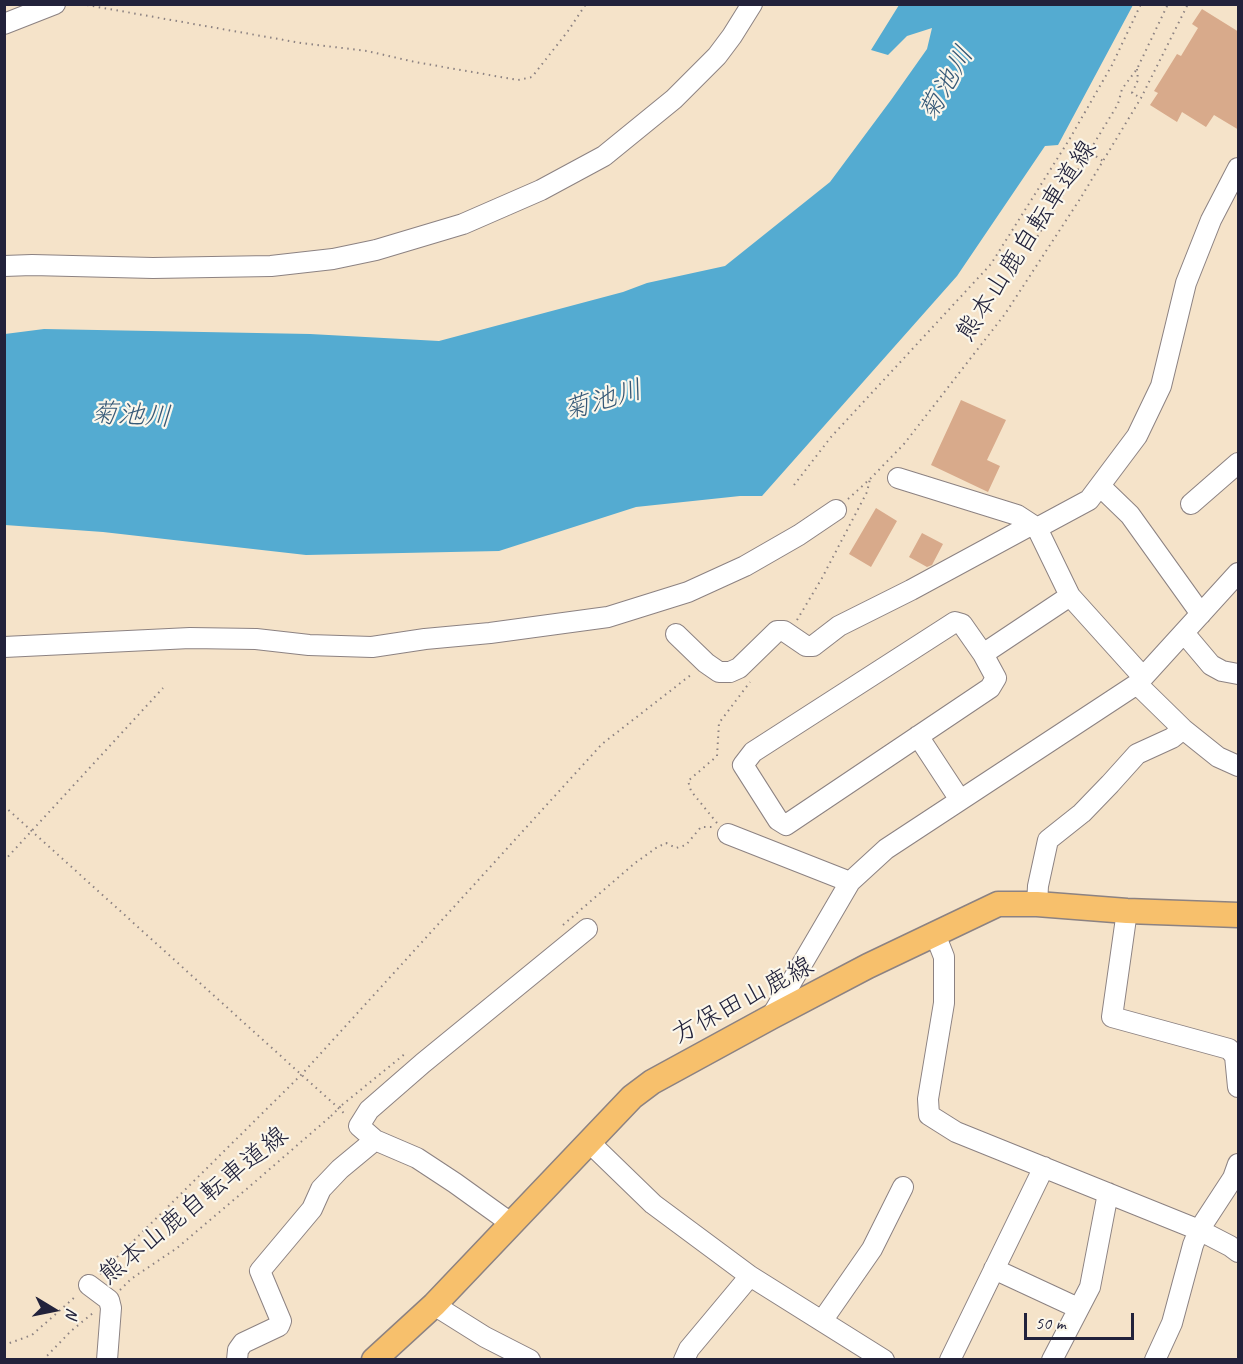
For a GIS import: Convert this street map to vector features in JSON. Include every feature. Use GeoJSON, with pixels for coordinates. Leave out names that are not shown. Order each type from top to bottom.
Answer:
{"type":"FeatureCollection","features":[{"type":"Feature","properties":{"kind":"main road","name":"方保田山鹿線"},"geometry":{"type":"LineString","coordinates":[[374,1359],[434,1305],[632,1097],[652,1082],[868,966],[998,904],[1239,915]]}},
{"type":"Feature","properties":{"kind":"street"},"geometry":{"type":"LineString","coordinates":[[4,24],[55,4]]}},
{"type":"Feature","properties":{"kind":"street"},"geometry":{"type":"LineString","coordinates":[[4,266],[153,268],[271,266],[333,259],[376,250],[463,224],[541,190],[604,156],[674,99],[717,56],[752,4]]}},
{"type":"Feature","properties":{"kind":"street"},"geometry":{"type":"LineString","coordinates":[[676,634],[706,663],[719,672],[730,672],[739,668],[777,632],[784,631],[806,646],[813,646],[839,626],[1089,500],[1137,436],[1161,386],[1186,283],[1211,220],[1239,168]]}},
{"type":"Feature","properties":{"kind":"street"},"geometry":{"type":"LineString","coordinates":[[1191,504],[1239,464]]}},
{"type":"Feature","properties":{"kind":"street"},"geometry":{"type":"LineString","coordinates":[[898,478],[1017,515],[1034,526],[1070,596],[1140,681],[1184,729],[1218,757],[1239,766]]}},
{"type":"Feature","properties":{"kind":"street"},"geometry":{"type":"LineString","coordinates":[[1100,486],[1130,515],[1201,614]]}},
{"type":"Feature","properties":{"kind":"street"},"geometry":{"type":"LineString","coordinates":[[4,647],[190,638],[256,639],[309,645],[372,647],[608,617],[688,592],[745,566],[800,535],[836,510]]}},
{"type":"Feature","properties":{"kind":"street"},"geometry":{"type":"LineString","coordinates":[[771,1017],[850,882],[886,849],[1140,681],[1239,573]]}},
{"type":"Feature","properties":{"kind":"street"},"geometry":{"type":"LineString","coordinates":[[983,654],[1070,596]]}},
{"type":"Feature","properties":{"kind":"street"},"geometry":{"type":"LineString","coordinates":[[955,622],[962,624],[983,654],[996,678],[990,688],[786,825],[778,820],[743,765],[753,752],[955,622]]}},
{"type":"Feature","properties":{"kind":"street"},"geometry":{"type":"LineString","coordinates":[[1184,633],[1211,665],[1222,672],[1239,674]]}},
{"type":"Feature","properties":{"kind":"street"},"geometry":{"type":"LineString","coordinates":[[1037,904],[1038,886],[1048,840],[1082,813],[1137,754],[1172,738],[1184,729]]}},
{"type":"Feature","properties":{"kind":"street"},"geometry":{"type":"LineString","coordinates":[[918,736],[960,800]]}},
{"type":"Feature","properties":{"kind":"street"},"geometry":{"type":"LineString","coordinates":[[728,834],[850,882]]}},
{"type":"Feature","properties":{"kind":"street"},"geometry":{"type":"LineString","coordinates":[[1126,911],[1112,1017],[1229,1049],[1235,1056],[1239,1087]]}},
{"type":"Feature","properties":{"kind":"street"},"geometry":{"type":"LineString","coordinates":[[512,1224],[417,1158],[375,1140],[359,1126],[369,1110],[396,1086],[587,928]]}},
{"type":"Feature","properties":{"kind":"street"},"geometry":{"type":"LineString","coordinates":[[935,934],[944,957],[944,1003],[927,1099],[929,1115],[956,1132],[1199,1230],[1239,1252]]}},
{"type":"Feature","properties":{"kind":"street"},"geometry":{"type":"LineString","coordinates":[[237,1359],[238,1350],[243,1343],[279,1326],[280,1321],[260,1271],[312,1209],[321,1189],[340,1169],[375,1140]]}},
{"type":"Feature","properties":{"kind":"street"},"geometry":{"type":"LineString","coordinates":[[589,1142],[653,1204],[750,1276],[884,1359]]}},
{"type":"Feature","properties":{"kind":"street"},"geometry":{"type":"LineString","coordinates":[[1155,1359],[1172,1323],[1199,1230],[1233,1178],[1239,1164]]}},
{"type":"Feature","properties":{"kind":"street"},"geometry":{"type":"LineString","coordinates":[[950,1359],[1044,1167]]}},
{"type":"Feature","properties":{"kind":"street"},"geometry":{"type":"LineString","coordinates":[[822,1321],[872,1250],[903,1187]]}},
{"type":"Feature","properties":{"kind":"street"},"geometry":{"type":"LineString","coordinates":[[1052,1359],[1090,1287],[1108,1193]]}},
{"type":"Feature","properties":{"kind":"street"},"geometry":{"type":"LineString","coordinates":[[994,1269],[1078,1308]]}},
{"type":"Feature","properties":{"kind":"street"},"geometry":{"type":"LineString","coordinates":[[684,1359],[689,1349],[750,1276]]}},
{"type":"Feature","properties":{"kind":"street"},"geometry":{"type":"LineString","coordinates":[[89,1285],[109,1300],[111,1308],[107,1359]]}},
{"type":"Feature","properties":{"kind":"street"},"geometry":{"type":"LineString","coordinates":[[434,1305],[485,1337],[530,1359]]}},
{"type":"Feature","properties":{"kind":"path"},"geometry":{"type":"LineString","coordinates":[[81,4],[301,43],[367,51],[518,80],[532,77],[586,4]]}},
{"type":"Feature","properties":{"kind":"path"},"geometry":{"type":"LineString","coordinates":[[794,485],[831,437],[991,264],[1069,140],[1112,65],[1141,4]]}},
{"type":"Feature","properties":{"kind":"path"},"geometry":{"type":"LineString","coordinates":[[1025,256],[1118,104],[1122,89],[1137,69],[1168,4]]}},
{"type":"Feature","properties":{"kind":"path","name":"熊本山鹿自転車道線"},"geometry":{"type":"LineString","coordinates":[[836,510],[870,480],[904,444],[1005,314],[1080,199],[1141,98],[1188,4]]}},
{"type":"Feature","properties":{"kind":"path"},"geometry":{"type":"LineString","coordinates":[[1137,69],[1138,81],[1132,93],[1141,98]]}},
{"type":"Feature","properties":{"kind":"path"},"geometry":{"type":"LineString","coordinates":[[1090,153],[1103,160]]}},
{"type":"Feature","properties":{"kind":"path"},"geometry":{"type":"LineString","coordinates":[[4,1345],[32,1335],[89,1285],[302,1074],[602,744],[706,663]]}},
{"type":"Feature","properties":{"kind":"path"},"geometry":{"type":"LineString","coordinates":[[4,861],[163,688]]}},
{"type":"Feature","properties":{"kind":"path"},"geometry":{"type":"LineString","coordinates":[[4,806],[359,1126]]}},
{"type":"Feature","properties":{"kind":"path","name":"熊本山鹿自転車道線"},"geometry":{"type":"LineString","coordinates":[[43,1359],[71,1331],[131,1280],[177,1248],[342,1105]]}},
{"type":"Feature","properties":{"kind":"water","name":"菊池川"},"geometry":{"type":"Polygon","coordinates":[[[899,5],[1133,5],[1058,145],[1045,146],[957,276],[762,496],[740,496],[636,507],[499,551],[306,555],[103,532],[5,525],[5,334],[44,329],[310,334],[439,341],[623,292],[647,283],[725,266],[830,182],[927,49],[932,28],[907,36],[888,55],[871,50],[899,5]]]}},
{"type":"Feature","properties":{"kind":"building"},"geometry":{"type":"Polygon","coordinates":[[[1202,9],[1239,32],[1239,130],[1214,115],[1206,127],[1182,112],[1177,122],[1150,105],[1158,93],[1154,91],[1177,54],[1181,56],[1198,28],[1192,24],[1202,9]]]}},
{"type":"Feature","properties":{"kind":"building"},"geometry":{"type":"Polygon","coordinates":[[[961,400],[1006,420],[987,460],[1000,466],[988,492],[931,465],[961,400]]]}},
{"type":"Feature","properties":{"kind":"building"},"geometry":{"type":"Polygon","coordinates":[[[876,508],[897,521],[871,567],[849,554],[876,508]]]}},
{"type":"Feature","properties":{"kind":"building"},"geometry":{"type":"Polygon","coordinates":[[[922,533],[943,544],[932,565],[927,567],[909,557],[922,533]]]}}]}
